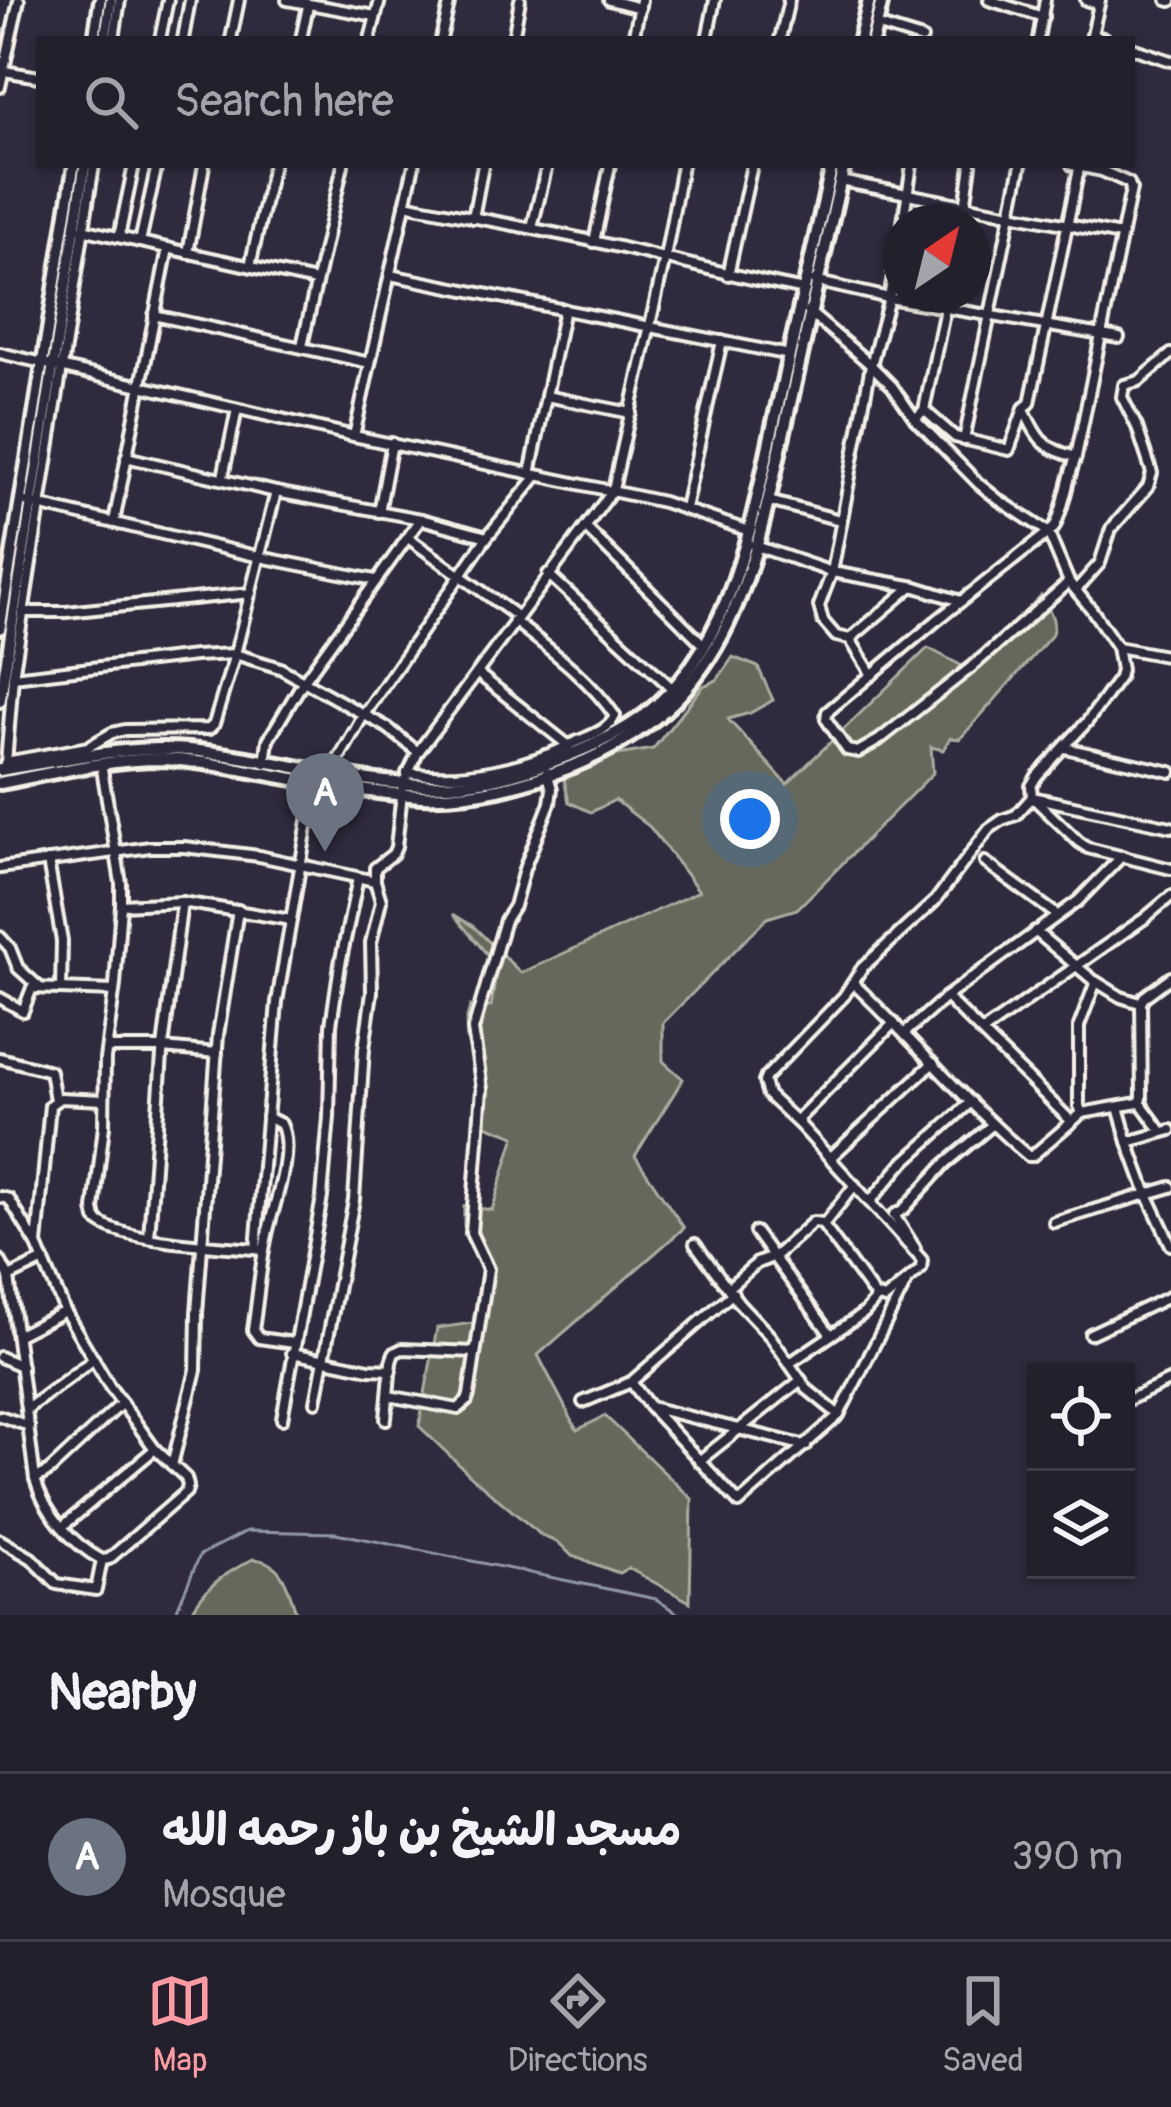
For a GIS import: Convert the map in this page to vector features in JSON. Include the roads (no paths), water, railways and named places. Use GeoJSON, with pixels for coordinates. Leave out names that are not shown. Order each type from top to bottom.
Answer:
{"type":"FeatureCollection","features":[{"type":"Feature","properties":{"kind":"main road"},"geometry":{"type":"LineString","coordinates":[[861,36],[869,0]]}},
{"type":"Feature","properties":{"kind":"main road"},"geometry":{"type":"LineString","coordinates":[[874,36],[882,0]]}},
{"type":"Feature","properties":{"kind":"main road"},"geometry":{"type":"LineString","coordinates":[[677,693],[727,598],[769,500],[831,168]]}},
{"type":"Feature","properties":{"kind":"main road"},"geometry":{"type":"LineString","coordinates":[[810,284],[843,168]]}},
{"type":"Feature","properties":{"kind":"main road"},"geometry":{"type":"LineString","coordinates":[[2,768],[160,759],[321,779],[444,785],[546,770],[629,733],[706,664],[727,628],[790,355],[806,310]]}},
{"type":"Feature","properties":{"kind":"main road"},"geometry":{"type":"LineString","coordinates":[[0,783],[158,749],[265,763],[321,779]]}},
{"type":"Feature","properties":{"kind":"street"},"geometry":{"type":"LineString","coordinates":[[0,87],[19,0]]}},
{"type":"Feature","properties":{"kind":"street"},"geometry":{"type":"LineString","coordinates":[[94,36],[100,0]]}},
{"type":"Feature","properties":{"kind":"street"},"geometry":{"type":"LineString","coordinates":[[105,36],[111,0]]}},
{"type":"Feature","properties":{"kind":"street"},"geometry":{"type":"LineString","coordinates":[[115,36],[121,0]]}},
{"type":"Feature","properties":{"kind":"street"},"geometry":{"type":"LineString","coordinates":[[161,36],[168,0]]}},
{"type":"Feature","properties":{"kind":"street"},"geometry":{"type":"LineString","coordinates":[[183,36],[190,0]]}},
{"type":"Feature","properties":{"kind":"street"},"geometry":{"type":"LineString","coordinates":[[232,36],[239,0]]}},
{"type":"Feature","properties":{"kind":"street"},"geometry":{"type":"LineString","coordinates":[[287,0],[375,16]]}},
{"type":"Feature","properties":{"kind":"street"},"geometry":{"type":"LineString","coordinates":[[371,36],[380,0]]}},
{"type":"Feature","properties":{"kind":"street"},"geometry":{"type":"LineString","coordinates":[[442,36],[450,0]]}},
{"type":"Feature","properties":{"kind":"street"},"geometry":{"type":"LineString","coordinates":[[514,36],[520,0]]}},
{"type":"Feature","properties":{"kind":"street"},"geometry":{"type":"LineString","coordinates":[[609,0],[641,4],[634,36]]}},
{"type":"Feature","properties":{"kind":"street"},"geometry":{"type":"LineString","coordinates":[[708,36],[715,0]]}},
{"type":"Feature","properties":{"kind":"street"},"geometry":{"type":"LineString","coordinates":[[781,36],[789,0]]}},
{"type":"Feature","properties":{"kind":"street"},"geometry":{"type":"LineString","coordinates":[[989,0],[1043,17]]}},
{"type":"Feature","properties":{"kind":"street"},"geometry":{"type":"LineString","coordinates":[[1038,36],[1046,0]]}},
{"type":"Feature","properties":{"kind":"street"},"geometry":{"type":"LineString","coordinates":[[1086,0],[1099,2],[1092,36]]}},
{"type":"Feature","properties":{"kind":"street"},"geometry":{"type":"LineString","coordinates":[[302,36],[308,6]]}},
{"type":"Feature","properties":{"kind":"street"},"geometry":{"type":"LineString","coordinates":[[876,25],[912,36]]}},
{"type":"Feature","properties":{"kind":"street"},"geometry":{"type":"LineString","coordinates":[[1135,49],[1171,61]]}},
{"type":"Feature","properties":{"kind":"street"},"geometry":{"type":"LineString","coordinates":[[4,71],[36,76]]}},
{"type":"Feature","properties":{"kind":"street"},"geometry":{"type":"LineString","coordinates":[[74,168],[53,365],[31,504],[23,612],[5,677],[2,768],[88,747],[125,730],[209,729],[236,654],[276,492]]}},
{"type":"Feature","properties":{"kind":"street"},"geometry":{"type":"LineString","coordinates":[[79,228],[85,168]]}},
{"type":"Feature","properties":{"kind":"street"},"geometry":{"type":"LineString","coordinates":[[0,701],[53,365],[93,168]]}},
{"type":"Feature","properties":{"kind":"street"},"geometry":{"type":"LineString","coordinates":[[119,237],[133,168]]}},
{"type":"Feature","properties":{"kind":"street"},"geometry":{"type":"LineString","coordinates":[[140,242],[156,168]]}},
{"type":"Feature","properties":{"kind":"street"},"geometry":{"type":"LineString","coordinates":[[188,253],[203,168]]}},
{"type":"Feature","properties":{"kind":"street"},"geometry":{"type":"LineString","coordinates":[[250,266],[271,168]]}},
{"type":"Feature","properties":{"kind":"street"},"geometry":{"type":"LineString","coordinates":[[302,346],[342,168]]}},
{"type":"Feature","properties":{"kind":"street"},"geometry":{"type":"LineString","coordinates":[[354,436],[413,168]]}},
{"type":"Feature","properties":{"kind":"street"},"geometry":{"type":"LineString","coordinates":[[473,218],[482,168]]}},
{"type":"Feature","properties":{"kind":"street"},"geometry":{"type":"LineString","coordinates":[[532,228],[546,168]]}},
{"type":"Feature","properties":{"kind":"street"},"geometry":{"type":"LineString","coordinates":[[594,242],[609,168]]}},
{"type":"Feature","properties":{"kind":"street"},"geometry":{"type":"LineString","coordinates":[[316,1402],[354,1200],[372,992],[371,943],[381,901],[375,868],[397,847],[404,784],[418,752],[613,490],[681,168]]}},
{"type":"Feature","properties":{"kind":"street"},"geometry":{"type":"LineString","coordinates":[[728,275],[751,168]]}},
{"type":"Feature","properties":{"kind":"street"},"geometry":{"type":"LineString","coordinates":[[906,204],[913,168]]}},
{"type":"Feature","properties":{"kind":"street"},"geometry":{"type":"LineString","coordinates":[[967,204],[971,168]]}},
{"type":"Feature","properties":{"kind":"street"},"geometry":{"type":"LineString","coordinates":[[964,440],[1020,168]]}},
{"type":"Feature","properties":{"kind":"street"},"geometry":{"type":"LineString","coordinates":[[923,410],[955,437],[1009,450],[1030,403],[1076,168]]}},
{"type":"Feature","properties":{"kind":"street"},"geometry":{"type":"LineString","coordinates":[[1106,168],[1131,186],[1059,520],[826,714],[849,752],[859,752],[879,740],[1100,563],[1112,529],[1148,487],[1152,473],[1122,397],[1124,385],[1139,382],[1171,354]]}},
{"type":"Feature","properties":{"kind":"street"},"geometry":{"type":"LineString","coordinates":[[840,181],[951,204]]}},
{"type":"Feature","properties":{"kind":"street"},"geometry":{"type":"LineString","coordinates":[[405,204],[532,228],[728,275],[883,297]]}},
{"type":"Feature","properties":{"kind":"street"},"geometry":{"type":"LineString","coordinates":[[991,212],[1120,235]]}},
{"type":"Feature","properties":{"kind":"street"},"geometry":{"type":"LineString","coordinates":[[79,228],[315,281]]}},
{"type":"Feature","properties":{"kind":"street"},"geometry":{"type":"LineString","coordinates":[[114,522],[168,248]]}},
{"type":"Feature","properties":{"kind":"street"},"geometry":{"type":"LineString","coordinates":[[390,275],[790,355]]}},
{"type":"Feature","properties":{"kind":"street"},"geometry":{"type":"LineString","coordinates":[[391,1370],[323,1360],[259,1338],[253,1330],[277,1002],[321,779],[533,475],[564,309]]}},
{"type":"Feature","properties":{"kind":"street"},"geometry":{"type":"LineString","coordinates":[[806,310],[871,364],[916,419],[988,491],[1048,532],[1072,586],[1117,647],[1121,670],[1087,722],[1037,776],[1032,797],[1088,848],[1171,869]]}},
{"type":"Feature","properties":{"kind":"street"},"geometry":{"type":"LineString","coordinates":[[872,675],[850,639],[836,636],[823,621],[819,606],[832,572],[885,312]]}},
{"type":"Feature","properties":{"kind":"street"},"geometry":{"type":"LineString","coordinates":[[916,419],[923,410],[945,312]]}},
{"type":"Feature","properties":{"kind":"street"},"geometry":{"type":"LineString","coordinates":[[977,312],[1119,338]]}},
{"type":"Feature","properties":{"kind":"street"},"geometry":{"type":"LineString","coordinates":[[154,315],[370,363]]}},
{"type":"Feature","properties":{"kind":"street"},"geometry":{"type":"LineString","coordinates":[[686,508],[722,341]]}},
{"type":"Feature","properties":{"kind":"street"},"geometry":{"type":"LineString","coordinates":[[0,352],[686,508],[832,572],[912,586],[962,601]]}},
{"type":"Feature","properties":{"kind":"street"},"geometry":{"type":"LineString","coordinates":[[546,396],[631,413]]}},
{"type":"Feature","properties":{"kind":"street"},"geometry":{"type":"LineString","coordinates":[[1024,408],[1033,430],[1050,450],[1076,457]]}},
{"type":"Feature","properties":{"kind":"street"},"geometry":{"type":"LineString","coordinates":[[223,478],[237,409]]}},
{"type":"Feature","properties":{"kind":"street"},"geometry":{"type":"LineString","coordinates":[[380,512],[392,443]]}},
{"type":"Feature","properties":{"kind":"street"},"geometry":{"type":"LineString","coordinates":[[127,457],[487,537]]}},
{"type":"Feature","properties":{"kind":"street"},"geometry":{"type":"LineString","coordinates":[[769,500],[840,520]]}},
{"type":"Feature","properties":{"kind":"street"},"geometry":{"type":"LineString","coordinates":[[31,504],[375,580]]}},
{"type":"Feature","properties":{"kind":"street"},"geometry":{"type":"LineString","coordinates":[[0,628],[4,576],[31,504]]}},
{"type":"Feature","properties":{"kind":"street"},"geometry":{"type":"LineString","coordinates":[[265,763],[268,740],[303,682],[421,520]]}},
{"type":"Feature","properties":{"kind":"street"},"geometry":{"type":"LineString","coordinates":[[586,529],[704,646]]}},
{"type":"Feature","properties":{"kind":"street"},"geometry":{"type":"LineString","coordinates":[[404,784],[575,754],[615,716],[516,619],[408,538]]}},
{"type":"Feature","properties":{"kind":"street"},"geometry":{"type":"LineString","coordinates":[[548,574],[677,693]]}},
{"type":"Feature","properties":{"kind":"street"},"geometry":{"type":"LineString","coordinates":[[850,639],[912,586]]}},
{"type":"Feature","properties":{"kind":"street"},"geometry":{"type":"LineString","coordinates":[[23,612],[251,593]]}},
{"type":"Feature","properties":{"kind":"street"},"geometry":{"type":"LineString","coordinates":[[1117,647],[1171,657]]}},
{"type":"Feature","properties":{"kind":"street"},"geometry":{"type":"LineString","coordinates":[[5,677],[236,654],[280,668],[388,728],[418,752]]}},
{"type":"Feature","properties":{"kind":"street"},"geometry":{"type":"LineString","coordinates":[[477,673],[575,754]]}},
{"type":"Feature","properties":{"kind":"street"},"geometry":{"type":"LineString","coordinates":[[1064,748],[1171,772]]}},
{"type":"Feature","properties":{"kind":"street"},"geometry":{"type":"LineString","coordinates":[[101,760],[122,905],[106,1048],[96,1220],[111,1231],[260,1250]]}},
{"type":"Feature","properties":{"kind":"street"},"geometry":{"type":"LineString","coordinates":[[389,1396],[458,1409],[469,1395],[488,1269],[471,1233],[482,1089],[473,1030],[505,920],[550,803],[546,770]]}},
{"type":"Feature","properties":{"kind":"street"},"geometry":{"type":"LineString","coordinates":[[1032,797],[1171,827]]}},
{"type":"Feature","properties":{"kind":"street"},"geometry":{"type":"LineString","coordinates":[[920,1258],[767,1095],[764,1082],[854,984],[862,968],[935,901],[988,829],[1016,815],[1032,797]]}},
{"type":"Feature","properties":{"kind":"street"},"geometry":{"type":"LineString","coordinates":[[0,868],[114,851],[184,847],[259,856],[375,881]]}},
{"type":"Feature","properties":{"kind":"street"},"geometry":{"type":"LineString","coordinates":[[905,1033],[1078,901],[1123,855]]}},
{"type":"Feature","properties":{"kind":"street"},"geometry":{"type":"LineString","coordinates":[[48,861],[62,941],[61,989]]}},
{"type":"Feature","properties":{"kind":"street"},"geometry":{"type":"LineString","coordinates":[[985,862],[1057,915]]}},
{"type":"Feature","properties":{"kind":"street"},"geometry":{"type":"LineString","coordinates":[[282,1419],[322,1197],[331,1025],[358,878]]}},
{"type":"Feature","properties":{"kind":"street"},"geometry":{"type":"LineString","coordinates":[[982,1032],[1171,896]]}},
{"type":"Feature","properties":{"kind":"street"},"geometry":{"type":"LineString","coordinates":[[122,905],[182,902],[291,920]]}},
{"type":"Feature","properties":{"kind":"street"},"geometry":{"type":"LineString","coordinates":[[149,1237],[163,1048],[182,902]]}},
{"type":"Feature","properties":{"kind":"street"},"geometry":{"type":"LineString","coordinates":[[172,1465],[196,1370],[217,1053],[238,910]]}},
{"type":"Feature","properties":{"kind":"street"},"geometry":{"type":"LineString","coordinates":[[1035,931],[1093,980],[1141,1003]]}},
{"type":"Feature","properties":{"kind":"street"},"geometry":{"type":"LineString","coordinates":[[0,937],[10,947],[18,968],[40,988]]}},
{"type":"Feature","properties":{"kind":"street"},"geometry":{"type":"LineString","coordinates":[[1140,1102],[1141,1003],[1171,976]]}},
{"type":"Feature","properties":{"kind":"street"},"geometry":{"type":"LineString","coordinates":[[1082,1113],[1077,1047],[1093,980]]}},
{"type":"Feature","properties":{"kind":"street"},"geometry":{"type":"LineString","coordinates":[[854,984],[1028,1156],[1082,1113],[1140,1102]]}},
{"type":"Feature","properties":{"kind":"street"},"geometry":{"type":"LineString","coordinates":[[0,998],[23,1011],[32,988],[114,992]]}},
{"type":"Feature","properties":{"kind":"street"},"geometry":{"type":"LineString","coordinates":[[946,998],[1072,1123]]}},
{"type":"Feature","properties":{"kind":"street"},"geometry":{"type":"LineString","coordinates":[[800,1125],[805,1111],[894,1022]]}},
{"type":"Feature","properties":{"kind":"street"},"geometry":{"type":"LineString","coordinates":[[106,1048],[217,1053]]}},
{"type":"Feature","properties":{"kind":"street"},"geometry":{"type":"LineString","coordinates":[[0,1058],[50,1071],[55,1100],[48,1112],[37,1245]]}},
{"type":"Feature","properties":{"kind":"street"},"geometry":{"type":"LineString","coordinates":[[830,1158],[933,1063]]}},
{"type":"Feature","properties":{"kind":"street"},"geometry":{"type":"LineString","coordinates":[[55,1100],[104,1100]]}},
{"type":"Feature","properties":{"kind":"street"},"geometry":{"type":"LineString","coordinates":[[870,1202],[902,1164],[970,1102]]}},
{"type":"Feature","properties":{"kind":"street"},"geometry":{"type":"LineString","coordinates":[[1128,1142],[1167,1131],[1140,1102]]}},
{"type":"Feature","properties":{"kind":"street"},"geometry":{"type":"LineString","coordinates":[[1118,1107],[1147,1194],[1171,1245]]}},
{"type":"Feature","properties":{"kind":"street"},"geometry":{"type":"LineString","coordinates":[[260,1250],[277,1199],[286,1138],[281,1124],[267,1117]]}},
{"type":"Feature","properties":{"kind":"street"},"geometry":{"type":"LineString","coordinates":[[855,1185],[824,1222],[825,1229],[877,1298],[885,1299],[923,1263],[894,1216],[992,1125]]}},
{"type":"Feature","properties":{"kind":"street"},"geometry":{"type":"LineString","coordinates":[[1054,1222],[1171,1187]]}},
{"type":"Feature","properties":{"kind":"street"},"geometry":{"type":"LineString","coordinates":[[0,1197],[9,1199],[37,1245],[64,1311],[122,1403],[188,1486],[120,1551],[102,1561],[96,1590],[57,1584],[31,1558],[0,1540]]}},
{"type":"Feature","properties":{"kind":"street"},"geometry":{"type":"LineString","coordinates":[[583,1402],[631,1382],[758,1263],[775,1256],[813,1222],[824,1222]]}},
{"type":"Feature","properties":{"kind":"street"},"geometry":{"type":"LineString","coordinates":[[755,1232],[831,1335]]}},
{"type":"Feature","properties":{"kind":"street"},"geometry":{"type":"LineString","coordinates":[[695,1244],[807,1389],[839,1415]]}},
{"type":"Feature","properties":{"kind":"street"},"geometry":{"type":"LineString","coordinates":[[0,1260],[9,1277],[35,1480],[46,1508],[102,1561]]}},
{"type":"Feature","properties":{"kind":"street"},"geometry":{"type":"LineString","coordinates":[[9,1277],[44,1260]]}},
{"type":"Feature","properties":{"kind":"street"},"geometry":{"type":"LineString","coordinates":[[631,1382],[739,1503],[839,1415],[908,1279]]}},
{"type":"Feature","properties":{"kind":"street"},"geometry":{"type":"LineString","coordinates":[[1090,1334],[1171,1296]]}},
{"type":"Feature","properties":{"kind":"street"},"geometry":{"type":"LineString","coordinates":[[790,1364],[864,1313],[877,1298]]}},
{"type":"Feature","properties":{"kind":"street"},"geometry":{"type":"LineString","coordinates":[[18,1336],[64,1311]]}},
{"type":"Feature","properties":{"kind":"street"},"geometry":{"type":"LineString","coordinates":[[386,1419],[394,1353],[403,1349],[475,1352]]}},
{"type":"Feature","properties":{"kind":"street"},"geometry":{"type":"LineString","coordinates":[[0,1357],[22,1366]]}},
{"type":"Feature","properties":{"kind":"street"},"geometry":{"type":"LineString","coordinates":[[27,1409],[94,1359]]}},
{"type":"Feature","properties":{"kind":"street"},"geometry":{"type":"LineString","coordinates":[[699,1462],[801,1380]]}},
{"type":"Feature","properties":{"kind":"street"},"geometry":{"type":"LineString","coordinates":[[1135,1397],[1171,1380]]}},
{"type":"Feature","properties":{"kind":"street"},"geometry":{"type":"LineString","coordinates":[[35,1480],[122,1403]]}},
{"type":"Feature","properties":{"kind":"street"},"geometry":{"type":"LineString","coordinates":[[650,1407],[806,1446]]}},
{"type":"Feature","properties":{"kind":"street"},"geometry":{"type":"LineString","coordinates":[[0,1416],[29,1426]]}},
{"type":"Feature","properties":{"kind":"street"},"geometry":{"type":"LineString","coordinates":[[62,1526],[155,1449]]}},
{"type":"Feature","properties":{"kind":"waterway"},"geometry":{"type":"LineString","coordinates":[[178,1615],[200,1555],[247,1531],[336,1533],[656,1599],[680,1615]]}},
{"type":"Feature","properties":{"kind":"place","name":"مسجد الشيخ بن باز رحمه الله"},"geometry":{"type":"Point","coordinates":[325,852]}}]}
